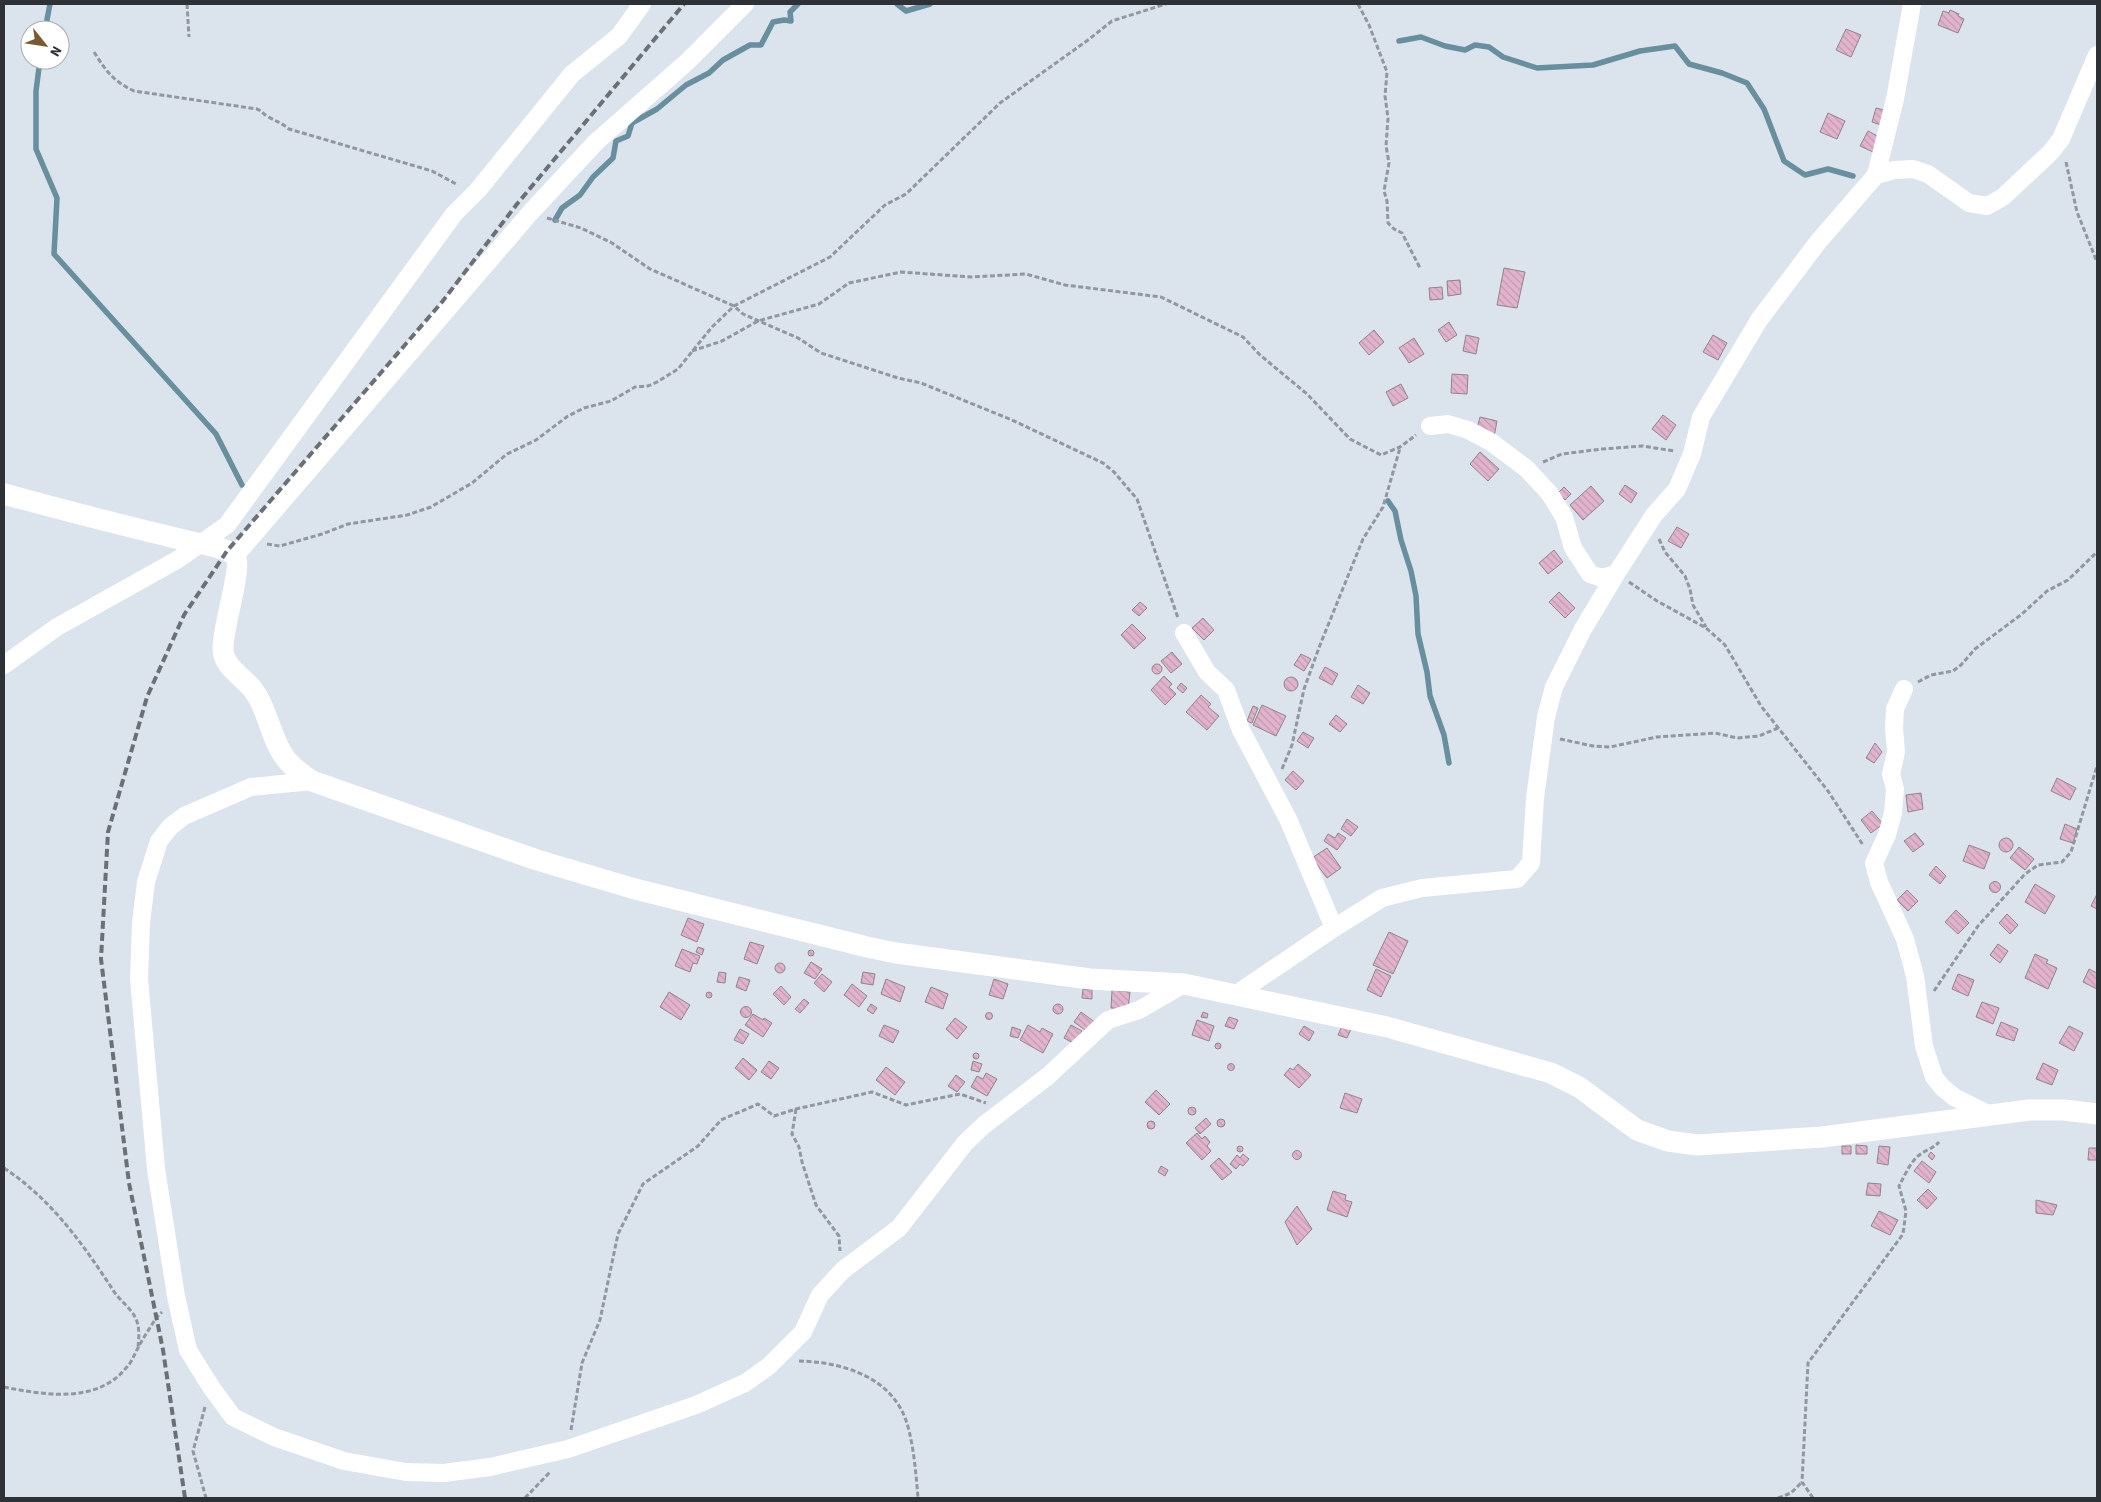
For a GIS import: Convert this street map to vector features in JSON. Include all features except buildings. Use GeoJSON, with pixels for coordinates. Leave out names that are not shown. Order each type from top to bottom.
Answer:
{"type":"FeatureCollection","features":[{"type":"Feature","properties":{"kind":"street"},"geometry":{"type":"LineString","coordinates":[[4,664],[16,658],[56,626],[106,598],[146,579],[202,544],[227,525],[454,214],[478,190],[572,74],[619,36],[642,4]]}},
{"type":"Feature","properties":{"kind":"street"},"geometry":{"type":"LineString","coordinates":[[745,4],[687,62],[596,142],[530,213],[241,549],[226,621],[222,651],[226,661],[253,690],[262,704],[278,746],[286,759],[312,781],[537,860],[635,889],[867,947],[896,953],[1090,980],[1184,984],[1387,1027],[1551,1073],[1579,1088],[1637,1130],[1668,1141],[1697,1145],[1822,1137],[2029,1110],[2064,1110],[2097,1114]]}},
{"type":"Feature","properties":{"kind":"street"},"geometry":{"type":"LineString","coordinates":[[1235,995],[1382,898],[1422,888],[1517,879],[1532,863],[1535,798],[1546,717],[1554,687],[1583,629],[1616,574],[1649,522],[1677,488],[1692,454],[1701,417],[1759,320],[1818,242],[1876,175],[1895,98],[1912,4]]}},
{"type":"Feature","properties":{"kind":"street"},"geometry":{"type":"LineString","coordinates":[[1876,175],[1895,170],[1913,170],[1928,174],[1969,203],[1986,206],[2003,197],[2051,152],[2061,139],[2097,55]]}},
{"type":"Feature","properties":{"kind":"street"},"geometry":{"type":"LineString","coordinates":[[1430,426],[1448,424],[1468,430],[1491,442],[1526,469],[1550,494],[1564,517],[1573,548],[1590,574],[1602,578],[1616,574]]}},
{"type":"Feature","properties":{"kind":"street"},"geometry":{"type":"LineString","coordinates":[[4,494],[79,515],[227,551],[241,549]]}},
{"type":"Feature","properties":{"kind":"street"},"geometry":{"type":"LineString","coordinates":[[1184,634],[1207,672],[1226,690],[1233,703],[1241,730],[1288,819],[1334,928]]}},
{"type":"Feature","properties":{"kind":"street"},"geometry":{"type":"LineString","coordinates":[[1904,689],[1895,708],[1896,752],[1891,774],[1895,789],[1893,813],[1887,835],[1874,863],[1879,882],[1905,939],[1915,976],[1924,1046],[1934,1077],[1942,1088],[1990,1115]]}},
{"type":"Feature","properties":{"kind":"street"},"geometry":{"type":"LineString","coordinates":[[312,781],[251,787],[184,816],[170,827],[159,841],[146,882],[141,923],[139,979],[156,1169],[176,1296],[188,1350],[232,1417],[274,1437],[344,1461],[406,1472],[444,1473],[490,1468],[568,1449],[696,1405],[745,1383],[769,1366],[803,1332],[820,1295],[843,1270],[899,1228],[965,1143],[984,1125],[1048,1076],[1108,1020],[1139,1010],[1184,984]]}},
{"type":"Feature","properties":{"kind":"path"},"geometry":{"type":"LineString","coordinates":[[187,4],[189,37]]}},
{"type":"Feature","properties":{"kind":"path"},"geometry":{"type":"LineString","coordinates":[[241,549],[280,546],[322,534],[348,524],[407,515],[431,507],[472,483],[507,454],[536,440],[568,416],[584,408],[611,401],[635,387],[648,386],[657,382],[678,368],[712,327],[734,306],[830,257],[885,205],[906,194],[1000,103],[1112,21],[1166,4]]}},
{"type":"Feature","properties":{"kind":"path"},"geometry":{"type":"LineString","coordinates":[[1358,4],[1369,25],[1387,72],[1384,96],[1388,118],[1386,146],[1389,162],[1384,191],[1388,223],[1402,233],[1420,268]]}},
{"type":"Feature","properties":{"kind":"path"},"geometry":{"type":"LineString","coordinates":[[94,52],[108,74],[122,85],[134,91],[257,109],[289,129],[432,170],[462,187],[478,190]]}},
{"type":"Feature","properties":{"kind":"path"},"geometry":{"type":"LineString","coordinates":[[2061,139],[2077,212],[2097,262]]}},
{"type":"Feature","properties":{"kind":"path"},"geometry":{"type":"LineString","coordinates":[[530,213],[581,228],[612,243],[650,269],[734,306],[743,314],[798,338],[822,353],[898,378],[912,380],[1012,420],[1103,463],[1114,472],[1137,499],[1184,634]]}},
{"type":"Feature","properties":{"kind":"path"},"geometry":{"type":"LineString","coordinates":[[691,351],[722,341],[758,321],[819,304],[849,283],[901,272],[971,277],[1026,274],[1065,285],[1161,297],[1243,337],[1260,355],[1306,394],[1350,439],[1381,455],[1400,447],[1430,426]]}},
{"type":"Feature","properties":{"kind":"path"},"geometry":{"type":"LineString","coordinates":[[1526,469],[1562,454],[1602,448],[1643,446],[1692,454]]}},
{"type":"Feature","properties":{"kind":"path"},"geometry":{"type":"LineString","coordinates":[[1273,789],[1292,745],[1304,689],[1320,645],[1363,539],[1383,507],[1400,447]]}},
{"type":"Feature","properties":{"kind":"path"},"geometry":{"type":"LineString","coordinates":[[1649,522],[1665,552],[1685,576],[1693,604],[1706,628]]}},
{"type":"Feature","properties":{"kind":"path"},"geometry":{"type":"LineString","coordinates":[[1904,689],[1931,675],[1953,671],[1975,649],[2022,614],[2047,591],[2068,580],[2097,552]]}},
{"type":"Feature","properties":{"kind":"path"},"geometry":{"type":"LineString","coordinates":[[1616,574],[1657,601],[1706,628],[1725,645],[1761,706],[1828,791],[1874,863]]}},
{"type":"Feature","properties":{"kind":"path"},"geometry":{"type":"LineString","coordinates":[[1542,749],[1560,739],[1593,746],[1610,747],[1657,737],[1715,733],[1737,738],[1759,736],[1778,728]]}},
{"type":"Feature","properties":{"kind":"path"},"geometry":{"type":"LineString","coordinates":[[1919,1011],[1978,926],[2025,874],[2038,865],[2062,862],[2071,852],[2097,766]]}},
{"type":"Feature","properties":{"kind":"path"},"geometry":{"type":"LineString","coordinates":[[524,1498],[568,1449],[582,1363],[600,1320],[618,1234],[643,1184],[698,1146],[721,1120],[758,1104],[774,1116],[796,1109],[872,1092],[906,1105],[960,1094],[1006,1110]]}},
{"type":"Feature","properties":{"kind":"path"},"geometry":{"type":"LineString","coordinates":[[796,1109],[792,1134],[799,1148],[816,1205],[839,1236],[843,1270]]}},
{"type":"Feature","properties":{"kind":"path"},"geometry":{"type":"LineString","coordinates":[[1812,1498],[1802,1482],[1808,1363],[1814,1352],[1842,1319],[1903,1234],[1906,1211],[1899,1186],[1915,1158],[1935,1146],[1943,1137],[1946,1121]]}},
{"type":"Feature","properties":{"kind":"path"},"geometry":{"type":"LineString","coordinates":[[4,1168],[38,1194],[66,1224],[113,1291],[135,1316],[139,1332],[138,1347]]}},
{"type":"Feature","properties":{"kind":"path"},"geometry":{"type":"LineString","coordinates":[[4,1387],[50,1393],[83,1393],[99,1388],[112,1381],[126,1369],[156,1318],[176,1296]]}},
{"type":"Feature","properties":{"kind":"path"},"geometry":{"type":"LineString","coordinates":[[769,1366],[796,1360],[819,1361],[865,1375],[881,1386],[894,1398],[903,1412],[908,1428],[918,1498]]}},
{"type":"Feature","properties":{"kind":"path"},"geometry":{"type":"LineString","coordinates":[[206,1498],[193,1451],[211,1387]]}},
{"type":"Feature","properties":{"kind":"path"},"geometry":{"type":"LineString","coordinates":[[1778,1498],[1791,1493],[1802,1482]]}},
{"type":"Feature","properties":{"kind":"waterway"},"geometry":{"type":"LineString","coordinates":[[47,20],[50,4]]}},
{"type":"Feature","properties":{"kind":"waterway"},"geometry":{"type":"LineString","coordinates":[[555,220],[562,208],[580,195],[593,177],[613,158],[616,141],[628,136],[632,123],[657,109],[686,85],[709,73],[723,60],[750,45],[761,45],[773,22],[791,21],[790,12],[798,4]]}},
{"type":"Feature","properties":{"kind":"waterway"},"geometry":{"type":"LineString","coordinates":[[897,4],[906,11],[930,4]]}},
{"type":"Feature","properties":{"kind":"waterway"},"geometry":{"type":"LineString","coordinates":[[1399,41],[1421,37],[1445,46],[1465,50],[1475,45],[1489,47],[1503,57],[1537,68],[1593,65],[1640,51],[1675,46],[1689,64],[1722,73],[1747,83],[1764,109],[1784,161],[1805,175],[1828,169],[1853,176]]}},
{"type":"Feature","properties":{"kind":"waterway"},"geometry":{"type":"LineString","coordinates":[[39,70],[36,91],[36,149],[57,198],[54,254],[216,434],[242,485]]}},
{"type":"Feature","properties":{"kind":"waterway"},"geometry":{"type":"LineString","coordinates":[[1388,501],[1395,511],[1401,540],[1411,571],[1416,596],[1418,634],[1427,672],[1430,696],[1444,735],[1449,763]]}},
{"type":"Feature","properties":{"kind":"railway"},"geometry":{"type":"LineString","coordinates":[[185,1498],[163,1350],[129,1183],[101,959],[108,832],[147,697],[184,615],[227,551],[442,302],[517,204],[684,4]]}}]}
